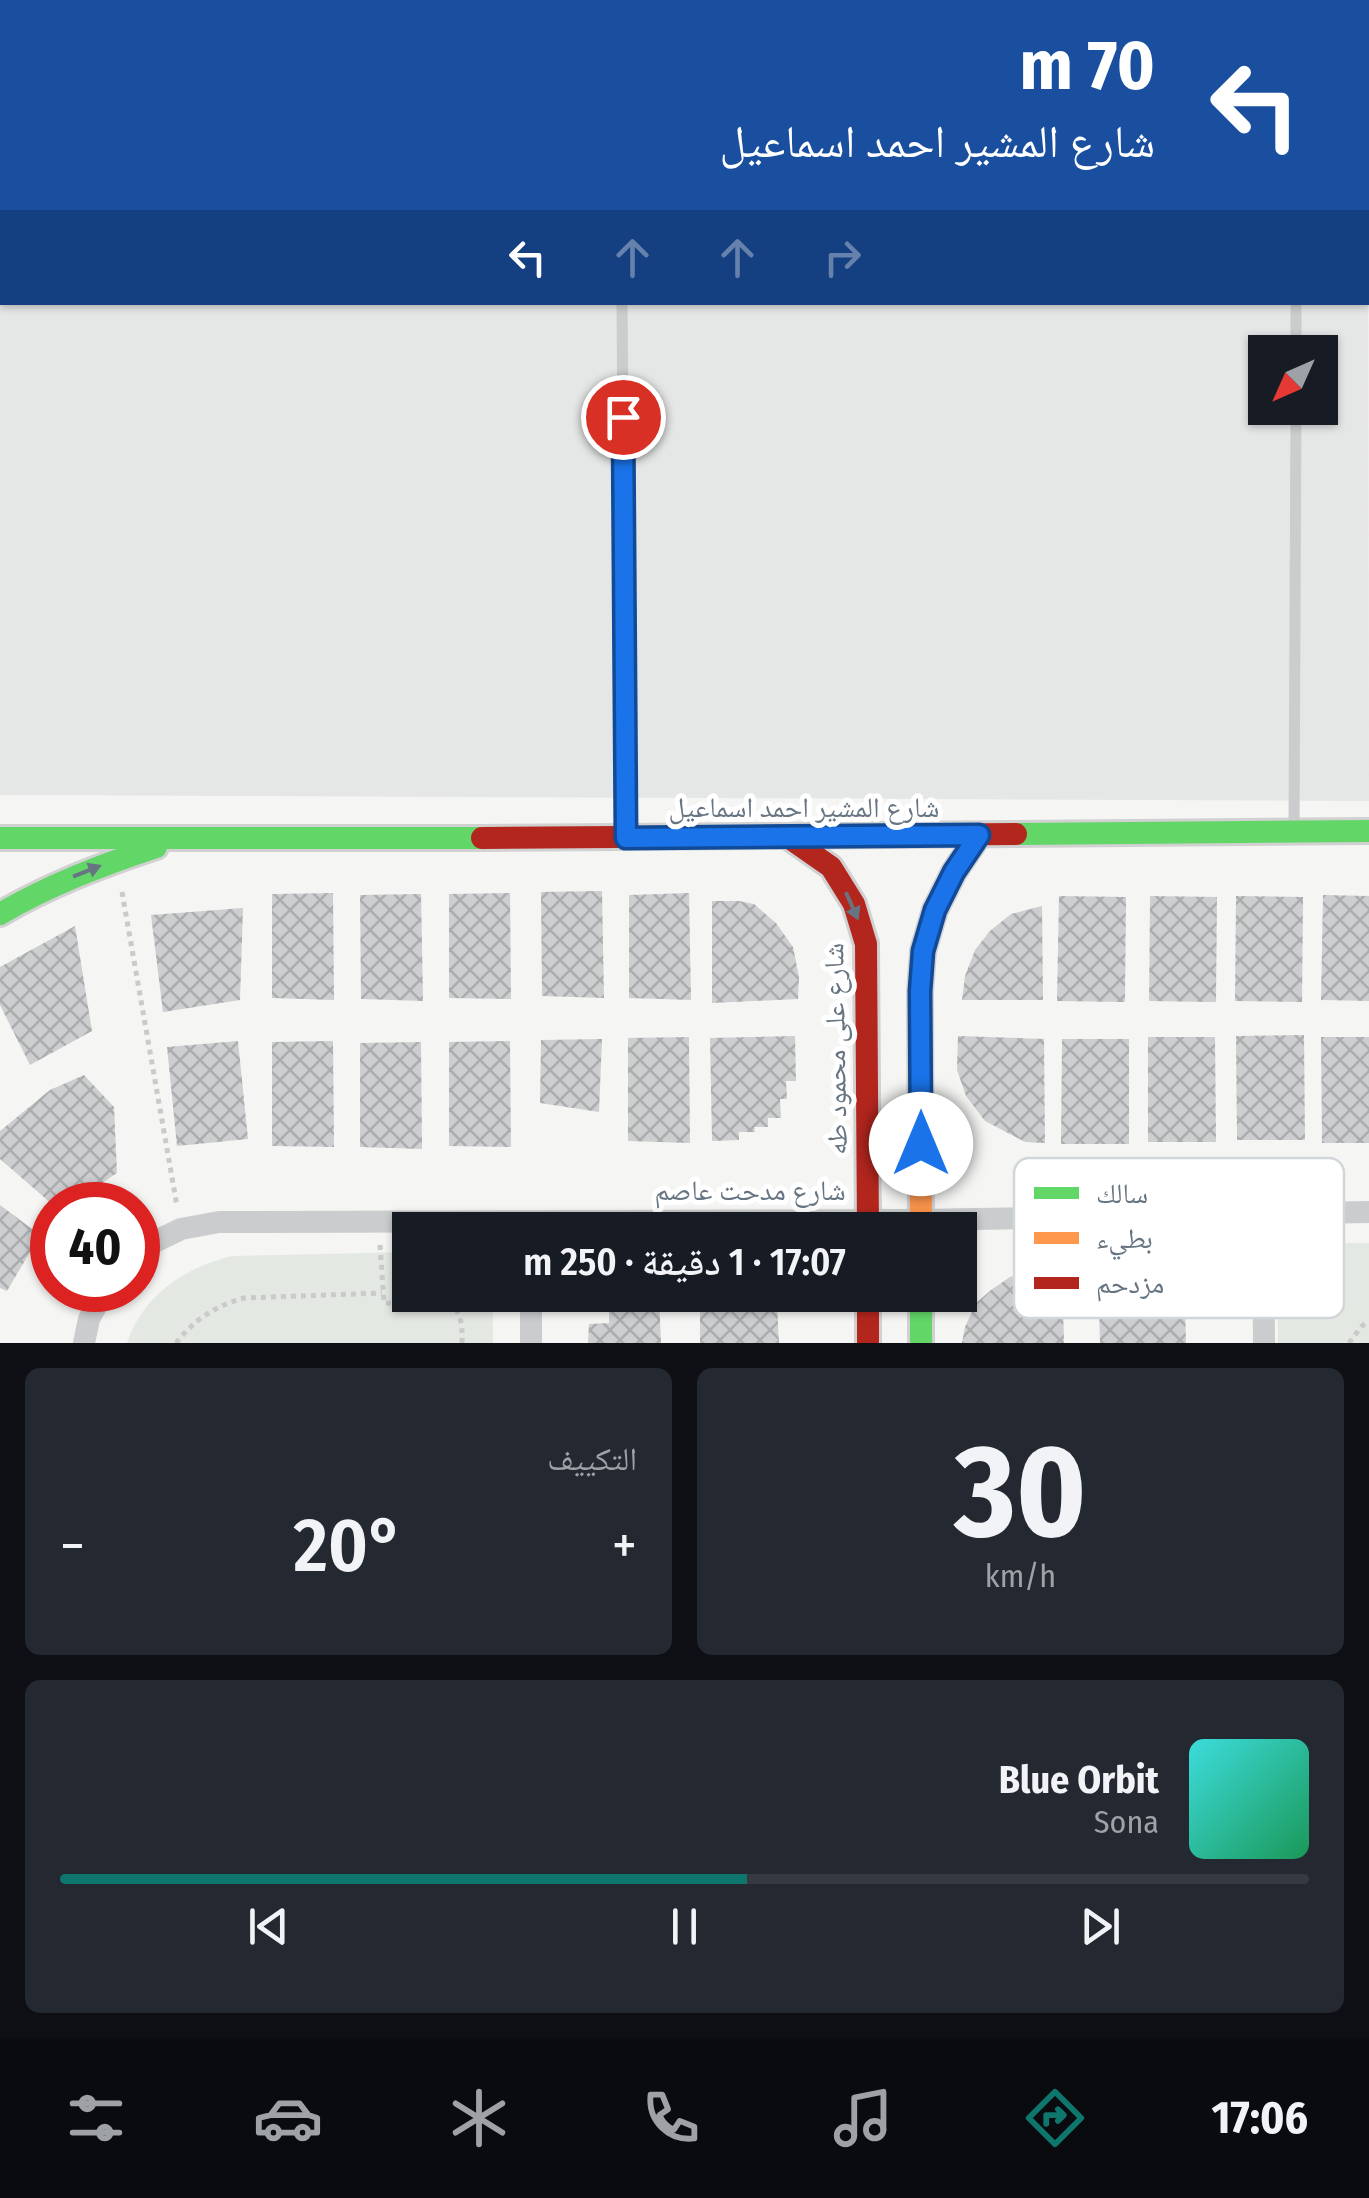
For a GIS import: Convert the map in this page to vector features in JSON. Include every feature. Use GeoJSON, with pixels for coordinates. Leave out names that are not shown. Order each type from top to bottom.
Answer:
{"type":"FeatureCollection","features":[{"type":"Feature","properties":{"kind":"main road","name":"شارع المشير احمد اسماعيل"},"geometry":{"type":"LineString","coordinates":[[0,838],[1369,832]]}},
{"type":"Feature","properties":{"kind":"main road"},"geometry":{"type":"LineString","coordinates":[[921,1212],[923,951],[935,910],[979,835]]}},
{"type":"Feature","properties":{"kind":"main road","name":"شارع على محمود طه"},"geometry":{"type":"LineString","coordinates":[[788,837],[831,868],[854,904],[866,944],[868,1212]]}},
{"type":"Feature","properties":{"kind":"main road"},"geometry":{"type":"LineString","coordinates":[[0,914],[32,894],[116,859],[187,838]]}},
{"type":"Feature","properties":{"kind":"main road"},"geometry":{"type":"LineString","coordinates":[[868,1312],[868,1343]]}},
{"type":"Feature","properties":{"kind":"main road"},"geometry":{"type":"LineString","coordinates":[[921,1312],[921,1343]]}},
{"type":"Feature","properties":{"kind":"street","name":"شارع مدحت عاصم"},"geometry":{"type":"LineString","coordinates":[[1344,1212],[1369,1212]]}},
{"type":"Feature","properties":{"kind":"street","name":"شارع مدحت عاصم"},"geometry":{"type":"LineString","coordinates":[[160,1240],[181,1228],[219,1222],[392,1221]]}},
{"type":"Feature","properties":{"kind":"street","name":"شارع مدحت عاصم"},"geometry":{"type":"LineString","coordinates":[[977,1223],[1014,1222]]}},
{"type":"Feature","properties":{"kind":"street"},"geometry":{"type":"LineString","coordinates":[[84,1343],[93,1312]]}},
{"type":"Feature","properties":{"kind":"street"},"geometry":{"type":"LineString","coordinates":[[530,1343],[531,1312]]}},
{"type":"Feature","properties":{"kind":"street"},"geometry":{"type":"LineString","coordinates":[[1264,1318],[1264,1343]]}},
{"type":"Feature","properties":{"kind":"lane"},"geometry":{"type":"LineString","coordinates":[[622,305],[626,838]]}},
{"type":"Feature","properties":{"kind":"lane"},"geometry":{"type":"LineString","coordinates":[[1296,305],[1296,335]]}},
{"type":"Feature","properties":{"kind":"lane"},"geometry":{"type":"LineString","coordinates":[[1294,832],[1296,425]]}},
{"type":"Feature","properties":{"kind":"path"},"geometry":{"type":"LineString","coordinates":[[116,859],[181,1228]]}},
{"type":"Feature","properties":{"kind":"path"},"geometry":{"type":"LineString","coordinates":[[379,1221],[382,1300],[392,1304]]}},
{"type":"Feature","properties":{"kind":"path"},"geometry":{"type":"LineString","coordinates":[[176,1343],[204,1314],[244,1298],[382,1293]]}},
{"type":"Feature","properties":{"kind":"path"},"geometry":{"type":"LineString","coordinates":[[458,1312],[462,1343]]}},
{"type":"Feature","properties":{"kind":"path"},"geometry":{"type":"LineString","coordinates":[[1350,1343],[1369,1321]]}},
{"type":"Feature","properties":{"kind":"shaded area"},"geometry":{"type":"Polygon","coordinates":[[[0,305],[1368,305],[1369,801],[0,795],[0,305]]]}},
{"type":"Feature","properties":{"kind":"shaded area"},"geometry":{"type":"Polygon","coordinates":[[[1344,1243],[1369,1243],[1369,1343],[1278,1343],[1278,1318],[1344,1318],[1344,1243]]]}},
{"type":"Feature","properties":{"kind":"shaded area"},"geometry":{"type":"Polygon","coordinates":[[[392,1252],[392,1312],[493,1312],[493,1343],[127,1343],[143,1312],[160,1312],[160,1293],[168,1286],[198,1268],[232,1256],[392,1252]]]}},
{"type":"Feature","properties":{"kind":"building"},"geometry":{"type":"Polygon","coordinates":[[[602,891],[604,998],[542,996],[541,892],[602,891]]]}},
{"type":"Feature","properties":{"kind":"building"},"geometry":{"type":"Polygon","coordinates":[[[333,893],[334,1000],[272,998],[272,894],[333,893]]]}},
{"type":"Feature","properties":{"kind":"building"},"geometry":{"type":"Polygon","coordinates":[[[510,893],[511,999],[449,998],[449,894],[510,893]]]}},
{"type":"Feature","properties":{"kind":"building"},"geometry":{"type":"Polygon","coordinates":[[[689,893],[691,1000],[629,998],[629,895],[689,893]]]}},
{"type":"Feature","properties":{"kind":"building"},"geometry":{"type":"Polygon","coordinates":[[[421,894],[423,1001],[361,999],[360,895],[421,894]]]}},
{"type":"Feature","properties":{"kind":"building"},"geometry":{"type":"Polygon","coordinates":[[[1323,895],[1369,896],[1369,1001],[1321,1000],[1323,895]]]}},
{"type":"Feature","properties":{"kind":"building"},"geometry":{"type":"Polygon","coordinates":[[[1059,896],[1126,897],[1125,1002],[1057,1001],[1059,896]]]}},
{"type":"Feature","properties":{"kind":"building"},"geometry":{"type":"Polygon","coordinates":[[[1150,896],[1217,897],[1216,1002],[1149,1001],[1150,896]]]}},
{"type":"Feature","properties":{"kind":"building"},"geometry":{"type":"Polygon","coordinates":[[[1236,896],[1303,897],[1302,1002],[1235,1001],[1236,896]]]}},
{"type":"Feature","properties":{"kind":"building"},"geometry":{"type":"Polygon","coordinates":[[[712,901],[754,904],[776,923],[793,947],[799,977],[798,999],[712,1003],[712,901]]]}},
{"type":"Feature","properties":{"kind":"building"},"geometry":{"type":"Polygon","coordinates":[[[1042,906],[1043,1000],[962,1000],[965,976],[975,950],[990,931],[1011,914],[1042,906]]]}},
{"type":"Feature","properties":{"kind":"building"},"geometry":{"type":"Polygon","coordinates":[[[243,908],[240,1000],[163,1012],[151,915],[243,908]]]}},
{"type":"Feature","properties":{"kind":"building"},"geometry":{"type":"Polygon","coordinates":[[[75,926],[92,1031],[30,1065],[0,1005],[0,967],[75,926]]]}},
{"type":"Feature","properties":{"kind":"building"},"geometry":{"type":"Polygon","coordinates":[[[1304,1035],[1305,1140],[1237,1140],[1236,1036],[1304,1035]]]}},
{"type":"Feature","properties":{"kind":"building"},"geometry":{"type":"Polygon","coordinates":[[[795,1036],[796,1081],[786,1081],[787,1099],[780,1099],[781,1118],[768,1118],[768,1127],[754,1127],[755,1132],[739,1132],[739,1140],[712,1141],[710,1038],[795,1036]]]}},
{"type":"Feature","properties":{"kind":"building"},"geometry":{"type":"Polygon","coordinates":[[[958,1036],[1044,1039],[1045,1143],[1025,1142],[985,1121],[966,1096],[957,1070],[958,1036]]]}},
{"type":"Feature","properties":{"kind":"building"},"geometry":{"type":"Polygon","coordinates":[[[689,1037],[690,1143],[628,1141],[628,1038],[689,1037]]]}},
{"type":"Feature","properties":{"kind":"building"},"geometry":{"type":"Polygon","coordinates":[[[1148,1037],[1215,1037],[1216,1142],[1148,1142],[1148,1037]]]}},
{"type":"Feature","properties":{"kind":"building"},"geometry":{"type":"Polygon","coordinates":[[[1321,1037],[1369,1037],[1369,1143],[1322,1143],[1321,1037]]]}},
{"type":"Feature","properties":{"kind":"building"},"geometry":{"type":"Polygon","coordinates":[[[602,1039],[599,1112],[540,1103],[541,1040],[602,1039]]]}},
{"type":"Feature","properties":{"kind":"building"},"geometry":{"type":"Polygon","coordinates":[[[1062,1039],[1129,1039],[1129,1144],[1061,1144],[1062,1039]]]}},
{"type":"Feature","properties":{"kind":"building"},"geometry":{"type":"Polygon","coordinates":[[[238,1041],[248,1139],[177,1146],[167,1047],[238,1041]]]}},
{"type":"Feature","properties":{"kind":"building"},"geometry":{"type":"Polygon","coordinates":[[[333,1041],[334,1147],[272,1146],[272,1042],[333,1041]]]}},
{"type":"Feature","properties":{"kind":"building"},"geometry":{"type":"Polygon","coordinates":[[[510,1041],[511,1147],[449,1146],[449,1042],[510,1041]]]}},
{"type":"Feature","properties":{"kind":"building"},"geometry":{"type":"Polygon","coordinates":[[[421,1042],[422,1149],[360,1147],[360,1043],[421,1042]]]}},
{"type":"Feature","properties":{"kind":"building"},"geometry":{"type":"Polygon","coordinates":[[[84,1075],[114,1107],[117,1173],[104,1182],[30,1182],[30,1185],[0,1159],[0,1131],[50,1090],[84,1075]]]}},
{"type":"Feature","properties":{"kind":"building"},"geometry":{"type":"Polygon","coordinates":[[[0,1205],[30,1228],[30,1252],[7,1291],[0,1288],[0,1205]]]}},
{"type":"Feature","properties":{"kind":"building"},"geometry":{"type":"Polygon","coordinates":[[[1014,1276],[1014,1318],[1063,1318],[1064,1343],[962,1343],[972,1312],[977,1312],[977,1302],[1014,1276]]]}},
{"type":"Feature","properties":{"kind":"building"},"geometry":{"type":"Polygon","coordinates":[[[609,1312],[660,1312],[661,1343],[588,1343],[589,1324],[609,1323],[609,1312]]]}},
{"type":"Feature","properties":{"kind":"building"},"geometry":{"type":"Polygon","coordinates":[[[700,1312],[777,1312],[779,1343],[700,1343],[700,1312]]]}},
{"type":"Feature","properties":{"kind":"building"},"geometry":{"type":"Polygon","coordinates":[[[1099,1318],[1185,1318],[1186,1343],[1100,1343],[1099,1318]]]}},
{"type":"Feature","properties":{"kind":"traffic: fast"},"geometry":{"type":"LineString","coordinates":[[1016,834],[1369,831]]}},
{"type":"Feature","properties":{"kind":"traffic: fast"},"geometry":{"type":"LineString","coordinates":[[0,838],[482,838]]}},
{"type":"Feature","properties":{"kind":"traffic: fast"},"geometry":{"type":"LineString","coordinates":[[0,914],[76,876],[156,847]]}},
{"type":"Feature","properties":{"kind":"traffic: fast"},"geometry":{"type":"LineString","coordinates":[[921,1312],[921,1343]]}},
{"type":"Feature","properties":{"kind":"traffic: slow"},"geometry":{"type":"LineString","coordinates":[[921,1212],[923,951],[935,910],[979,835]]}},
{"type":"Feature","properties":{"kind":"traffic: jam"},"geometry":{"type":"LineString","coordinates":[[482,838],[1016,834]]}},
{"type":"Feature","properties":{"kind":"traffic: jam"},"geometry":{"type":"LineString","coordinates":[[788,837],[831,867],[854,904],[866,944],[868,1212]]}},
{"type":"Feature","properties":{"kind":"traffic: jam"},"geometry":{"type":"LineString","coordinates":[[868,1312],[868,1343]]}},
{"type":"Feature","properties":{"kind":"route"},"geometry":{"type":"LineString","coordinates":[[623,417],[626,838],[979,835],[935,910],[923,951],[921,1144]]}}]}
